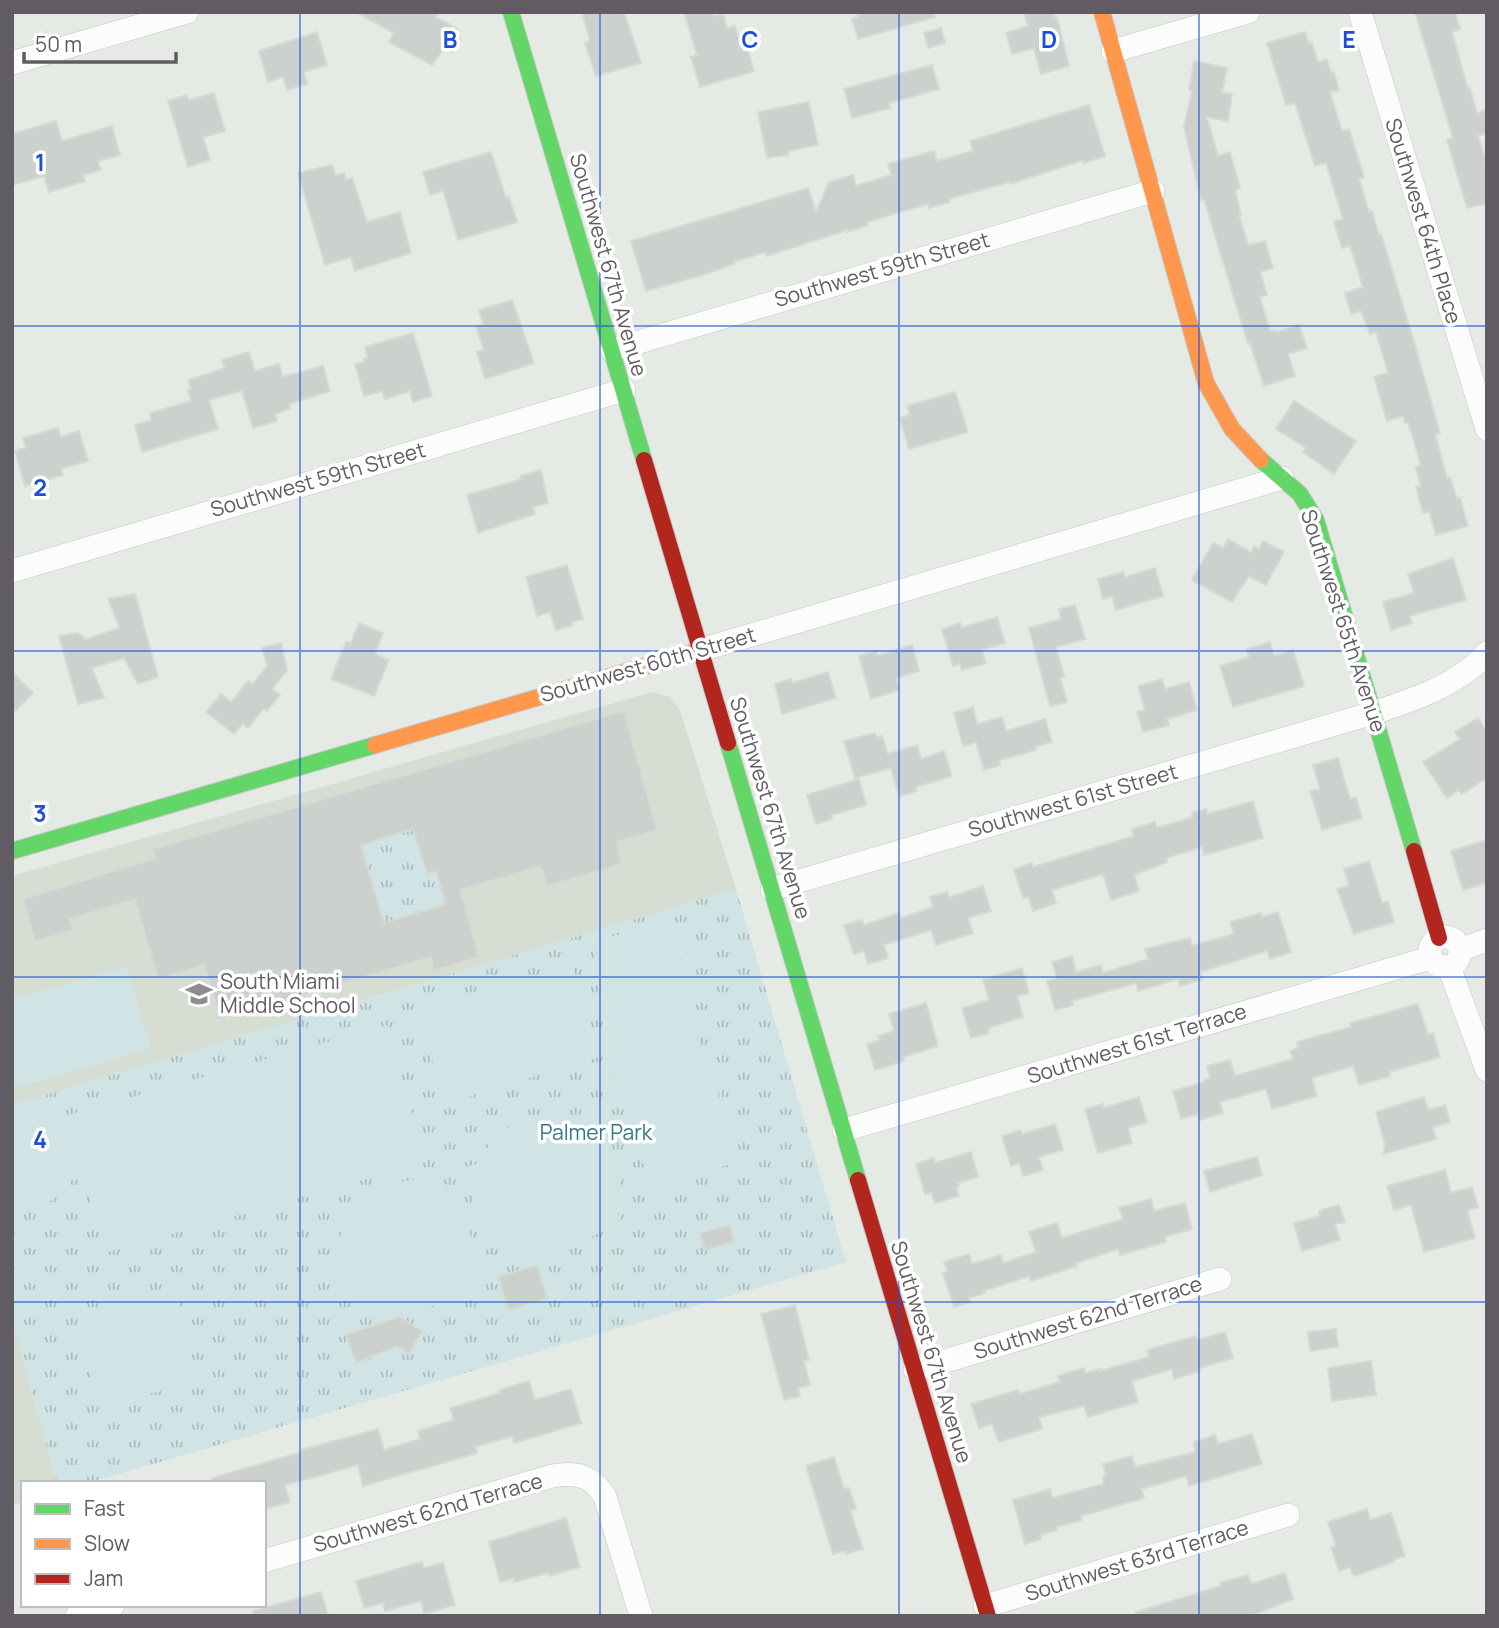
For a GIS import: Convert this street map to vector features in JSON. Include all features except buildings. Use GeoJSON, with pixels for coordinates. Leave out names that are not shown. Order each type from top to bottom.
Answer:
{"type":"FeatureCollection","features":[{"type":"Feature","properties":{"kind":"street"},"geometry":{"type":"LineString","coordinates":[[12,64],[187,12]]}},
{"type":"Feature","properties":{"kind":"street","name":"Southwest 67th Avenue"},"geometry":{"type":"LineString","coordinates":[[511,12],[987,1611]]}},
{"type":"Feature","properties":{"kind":"street","name":"Southwest 65th Avenue"},"geometry":{"type":"LineString","coordinates":[[1102,12],[1201,368],[1213,400],[1241,442],[1305,500],[1318,527],[1445,953],[1487,1070]]}},
{"type":"Feature","properties":{"kind":"street"},"geometry":{"type":"LineString","coordinates":[[1113,51],[1248,12]]}},
{"type":"Feature","properties":{"kind":"street","name":"Southwest 64th Place"},"geometry":{"type":"LineString","coordinates":[[1360,12],[1487,429]]}},
{"type":"Feature","properties":{"kind":"street","name":"Southwest 59th Street"},"geometry":{"type":"LineString","coordinates":[[612,350],[1153,191]]}},
{"type":"Feature","properties":{"kind":"street","name":"Southwest 59th Street"},"geometry":{"type":"LineString","coordinates":[[12,571],[624,390]]}},
{"type":"Feature","properties":{"kind":"street","name":"Southwest 60th Street"},"geometry":{"type":"LineString","coordinates":[[12,851],[1282,478]]}},
{"type":"Feature","properties":{"kind":"street"},"geometry":{"type":"LineString","coordinates":[[1373,713],[1401,704],[1452,681],[1487,653]]}},
{"type":"Feature","properties":{"kind":"street","name":"Southwest 61st Street"},"geometry":{"type":"LineString","coordinates":[[772,889],[1373,713]]}},
{"type":"Feature","properties":{"kind":"street","name":"Southwest 61st Terrace"},"geometry":{"type":"LineString","coordinates":[[844,1130],[1487,940]]}},
{"type":"Feature","properties":{"kind":"street","name":"Southwest 62nd Terrace"},"geometry":{"type":"LineString","coordinates":[[915,1370],[1220,1279]]}},
{"type":"Feature","properties":{"kind":"street","name":"Southwest 62nd Terrace"},"geometry":{"type":"LineString","coordinates":[[266,1560],[552,1476],[572,1473],[591,1480],[605,1497],[641,1616]]}},
{"type":"Feature","properties":{"kind":"street","name":"Southwest 63rd Terrace"},"geometry":{"type":"LineString","coordinates":[[987,1611],[1288,1515]]}},
{"type":"Feature","properties":{"kind":"street"},"geometry":{"type":"LineString","coordinates":[[77,1616],[106,1607]]}},
{"type":"Feature","properties":{"kind":"shaded area","name":"South Miami Middle School"},"geometry":{"type":"Polygon","coordinates":[[[652,692],[670,697],[680,710],[736,889],[12,1105],[12,876],[652,692]]]}},
{"type":"Feature","properties":{"kind":"shaded area"},"geometry":{"type":"Polygon","coordinates":[[[12,1319],[56,1481],[21,1481],[21,1503],[12,1505],[12,1319]]]}},
{"type":"Feature","properties":{"kind":"green space"},"geometry":{"type":"Polygon","coordinates":[[[423,826],[427,874],[436,871],[446,904],[320,942],[380,909],[362,848],[337,851],[423,826]]]}},
{"type":"Feature","properties":{"kind":"green space","name":"Palmer Park"},"geometry":{"type":"Polygon","coordinates":[[[736,889],[846,1262],[95,1481],[56,1481],[12,1319],[12,1105],[736,889]]]}},
{"type":"Feature","properties":{"kind":"green space"},"geometry":{"type":"Polygon","coordinates":[[[674,919],[693,980],[688,992],[672,1007],[684,1003],[743,1160],[652,1189],[597,1033],[636,1019],[615,1012],[601,994],[597,976],[597,941],[674,919]]]}},
{"type":"Feature","properties":{"kind":"green space"},"geometry":{"type":"Polygon","coordinates":[[[570,965],[602,1056],[447,1103],[416,1013],[570,965]]]}},
{"type":"Feature","properties":{"kind":"green space"},"geometry":{"type":"Polygon","coordinates":[[[126,967],[151,1048],[16,1088],[12,1076],[12,1000],[126,967]]]}},
{"type":"Feature","properties":{"kind":"green space"},"geometry":{"type":"Polygon","coordinates":[[[387,1025],[426,1162],[105,1253],[78,1152],[71,1182],[58,1196],[32,1207],[12,1208],[12,1105],[34,1098],[57,1112],[72,1133],[68,1115],[387,1025]]]}},
{"type":"Feature","properties":{"kind":"green space"},"geometry":{"type":"Polygon","coordinates":[[[534,1116],[553,1116],[577,1122],[600,1139],[618,1166],[620,1177],[615,1206],[621,1221],[569,1249],[564,1242],[536,1259],[522,1255],[511,1238],[503,1243],[498,1235],[495,1237],[483,1213],[479,1215],[465,1180],[470,1177],[466,1167],[480,1163],[495,1138],[515,1124],[534,1116]]]}},
{"type":"Feature","properties":{"kind":"green space"},"geometry":{"type":"Polygon","coordinates":[[[412,1180],[439,1186],[461,1198],[483,1283],[477,1295],[435,1306],[392,1312],[363,1310],[340,1273],[338,1254],[341,1233],[355,1205],[372,1190],[412,1180]]]}},
{"type":"Feature","properties":{"kind":"green space"},"geometry":{"type":"Polygon","coordinates":[[[139,1290],[178,1295],[193,1367],[181,1386],[115,1402],[99,1392],[87,1368],[84,1338],[96,1311],[114,1296],[139,1290]]]}},
{"type":"Feature","properties":{"kind":"traffic: fast"},"geometry":{"type":"LineString","coordinates":[[511,12],[644,460]]}},
{"type":"Feature","properties":{"kind":"traffic: fast"},"geometry":{"type":"LineString","coordinates":[[1261,460],[1300,494],[1316,520],[1414,851]]}},
{"type":"Feature","properties":{"kind":"traffic: fast"},"geometry":{"type":"LineString","coordinates":[[728,743],[858,1180]]}},
{"type":"Feature","properties":{"kind":"traffic: fast"},"geometry":{"type":"LineString","coordinates":[[12,851],[375,745]]}},
{"type":"Feature","properties":{"kind":"traffic: slow"},"geometry":{"type":"LineString","coordinates":[[1102,12],[1206,383],[1232,429],[1261,460]]}},
{"type":"Feature","properties":{"kind":"traffic: slow"},"geometry":{"type":"LineString","coordinates":[[375,745],[701,650]]}},
{"type":"Feature","properties":{"kind":"traffic: jam"},"geometry":{"type":"LineString","coordinates":[[644,460],[728,743]]}},
{"type":"Feature","properties":{"kind":"traffic: jam"},"geometry":{"type":"LineString","coordinates":[[1414,851],[1439,938]]}},
{"type":"Feature","properties":{"kind":"traffic: jam"},"geometry":{"type":"LineString","coordinates":[[858,1180],[988,1616]]}},
{"type":"Feature","properties":{"kind":"place","name":"South Miami Middle School"},"geometry":{"type":"Point","coordinates":[199,994]}}]}
